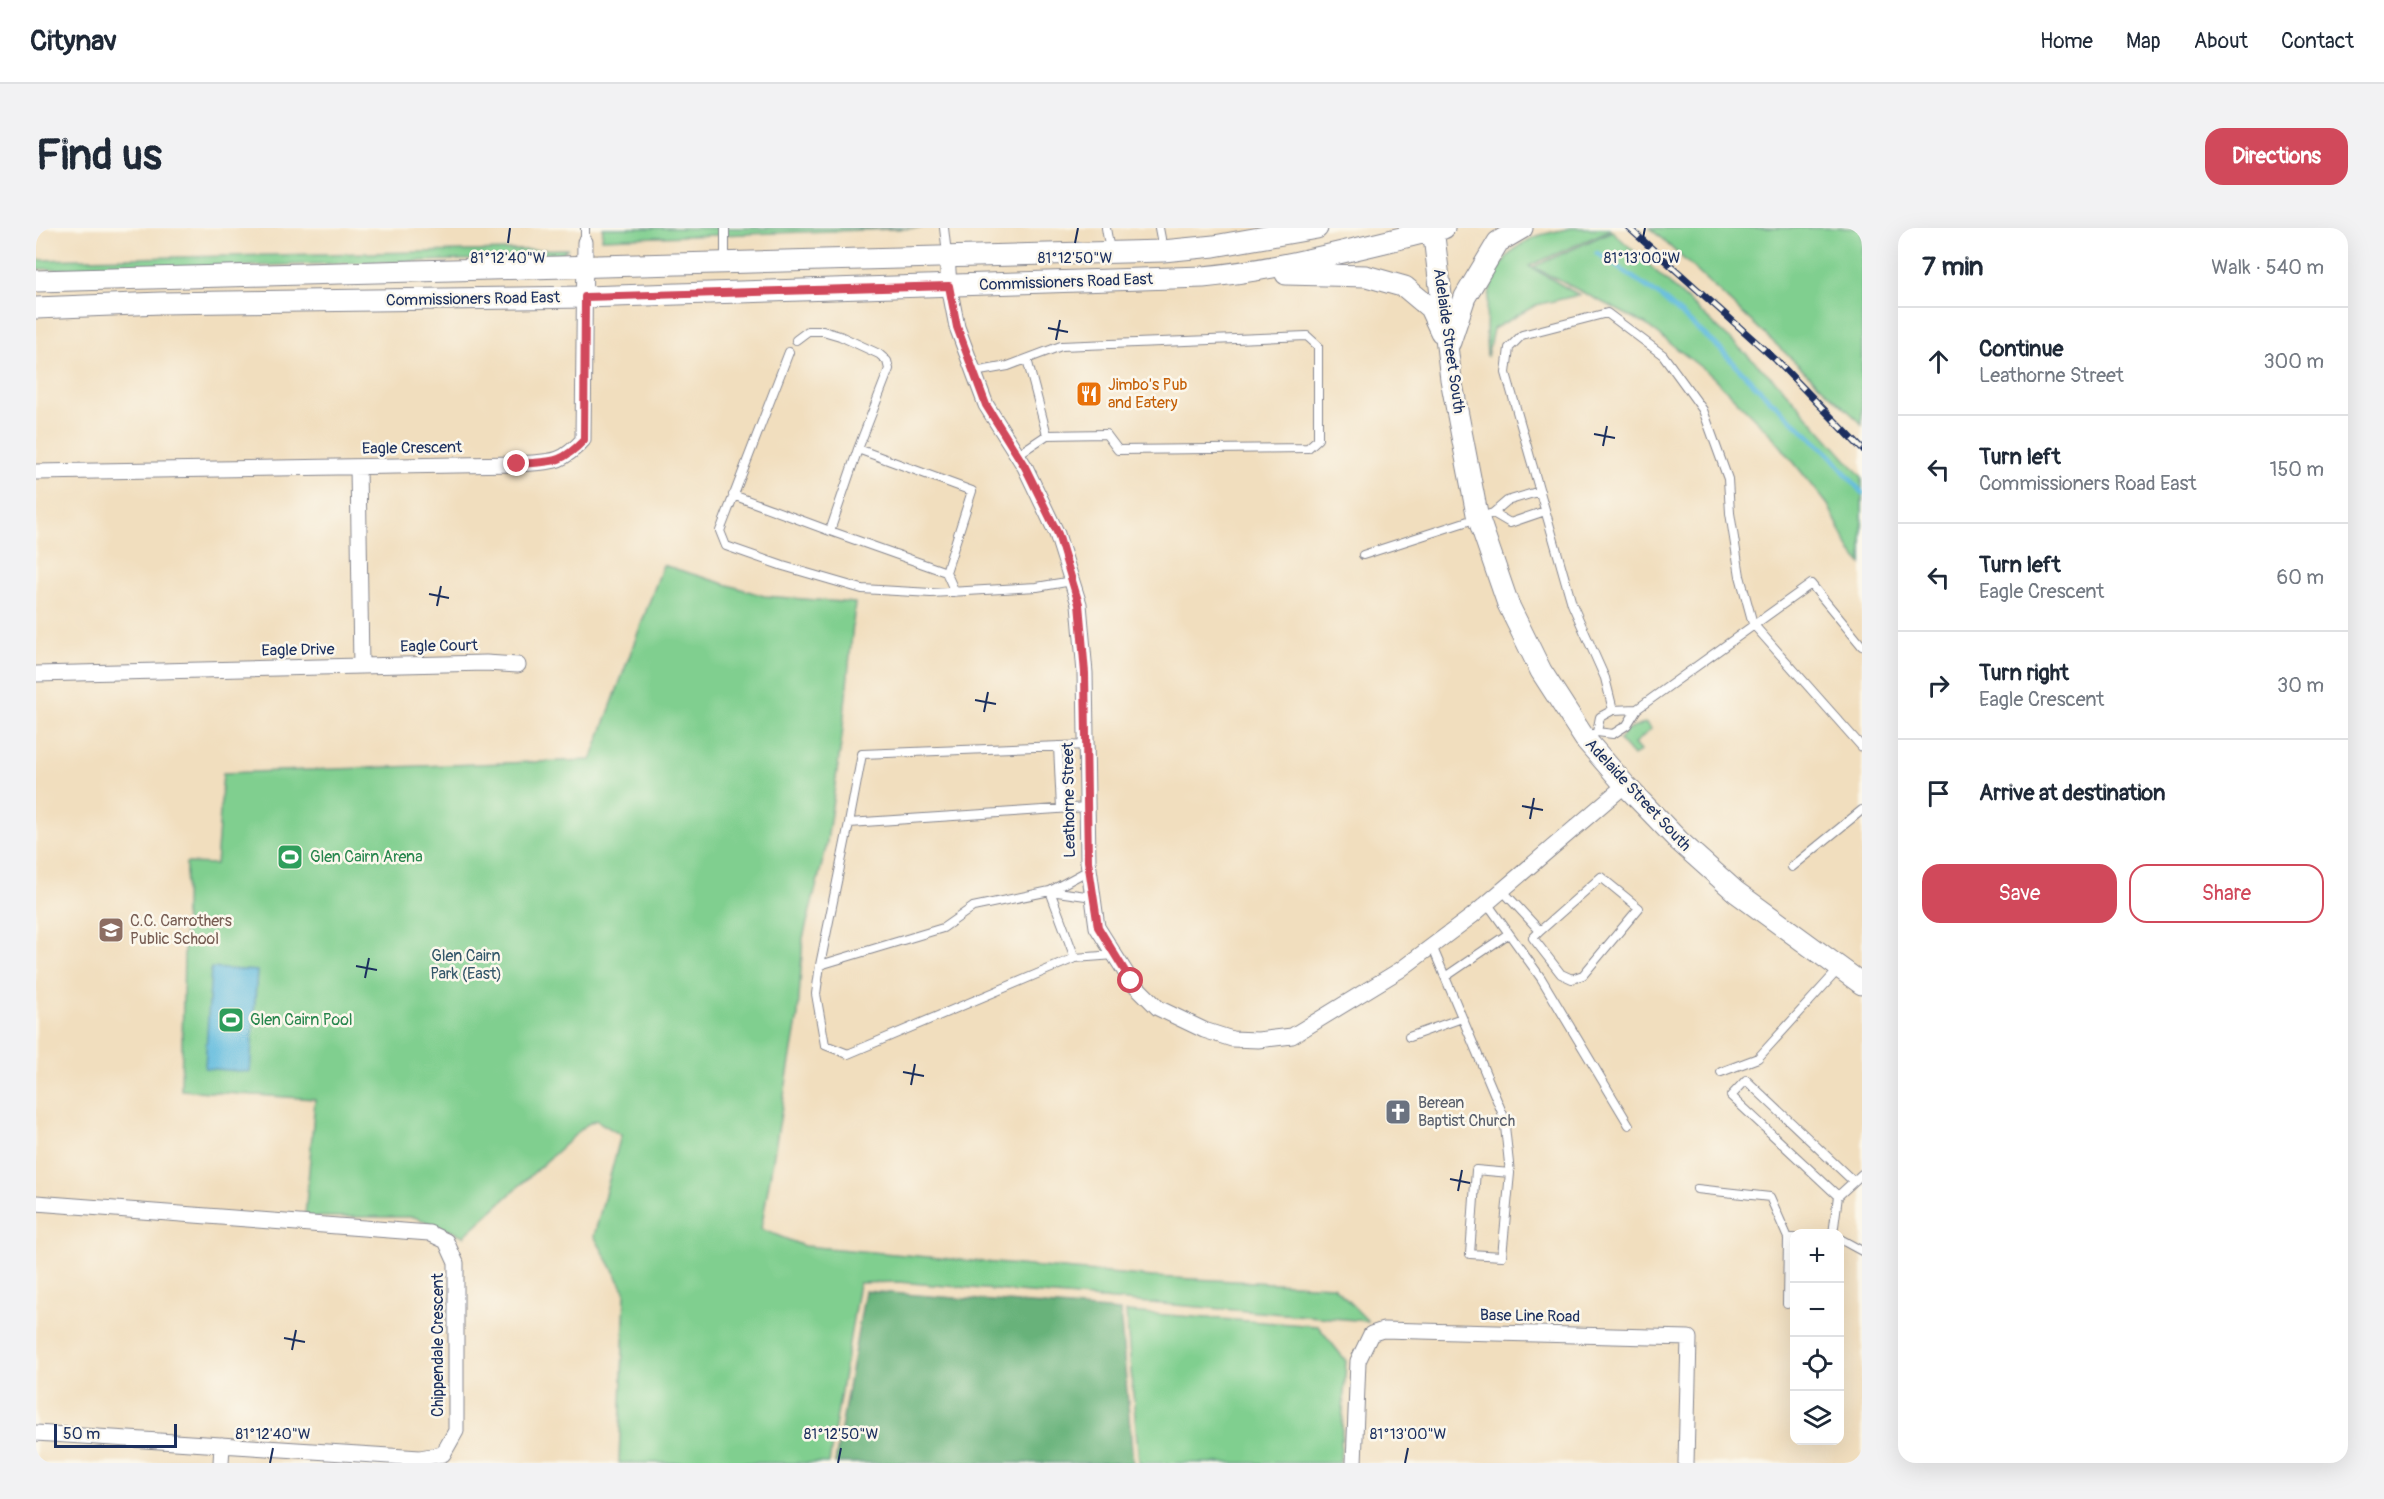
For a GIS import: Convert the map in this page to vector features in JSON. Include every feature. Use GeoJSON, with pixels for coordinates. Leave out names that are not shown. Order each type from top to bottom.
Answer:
{"type":"FeatureCollection","features":[{"type":"Feature","properties":{"kind":"main road","name":"Commissioners Road East"},"geometry":{"type":"LineString","coordinates":[[36,280],[1163,251],[1214,246],[1317,228]]}},
{"type":"Feature","properties":{"kind":"main road"},"geometry":{"type":"LineString","coordinates":[[1448,348],[1464,297],[1498,242],[1522,228]]}},
{"type":"Feature","properties":{"kind":"main road","name":"Commissioners Road East"},"geometry":{"type":"LineString","coordinates":[[36,308],[161,303],[585,297],[1203,277],[1248,273],[1347,253],[1437,229]]}},
{"type":"Feature","properties":{"kind":"main road","name":"Adelaide Street South"},"geometry":{"type":"LineString","coordinates":[[1437,229],[1451,379],[1508,604],[1541,671],[1625,785],[1678,842],[1737,892],[1862,984]]}},
{"type":"Feature","properties":{"kind":"main road"},"geometry":{"type":"LineString","coordinates":[[1248,273],[1366,276],[1405,287],[1430,308],[1448,348]]}},
{"type":"Feature","properties":{"kind":"street","name":"Eagle Crescent"},"geometry":{"type":"LineString","coordinates":[[36,472],[517,464],[555,461],[568,456],[584,440],[585,235]]}},
{"type":"Feature","properties":{"kind":"street","name":"Leathorne Street"},"geometry":{"type":"LineString","coordinates":[[947,256],[949,286],[957,327],[986,405],[1017,455],[1058,534],[1079,604],[1085,673],[1089,870],[1098,927],[1131,981],[1158,1008],[1204,1030],[1232,1039],[1258,1040],[1292,1036],[1400,970],[1432,946],[1487,903],[1625,785]]}},
{"type":"Feature","properties":{"kind":"street"},"geometry":{"type":"LineString","coordinates":[[358,467],[361,666]]}},
{"type":"Feature","properties":{"kind":"street","name":"Eagle Court"},"geometry":{"type":"LineString","coordinates":[[361,666],[486,663],[518,665]]}},
{"type":"Feature","properties":{"kind":"street","name":"Eagle Drive"},"geometry":{"type":"LineString","coordinates":[[36,674],[361,666]]}},
{"type":"Feature","properties":{"kind":"street","name":"Chippendale Crescent"},"geometry":{"type":"LineString","coordinates":[[36,1203],[429,1233],[446,1241],[456,1263],[456,1431],[443,1454],[420,1458],[36,1433]]}},
{"type":"Feature","properties":{"kind":"street","name":"Base Line Road"},"geometry":{"type":"LineString","coordinates":[[1354,1463],[1358,1361],[1371,1334],[1383,1330],[1689,1338],[1686,1463]]}},
{"type":"Feature","properties":{"kind":"street"},"geometry":{"type":"LineString","coordinates":[[221,1463],[222,1445]]}},
{"type":"Feature","properties":{"kind":"lane"},"geometry":{"type":"LineString","coordinates":[[725,228],[725,262]]}},
{"type":"Feature","properties":{"kind":"lane"},"geometry":{"type":"LineString","coordinates":[[944,228],[947,256]]}},
{"type":"Feature","properties":{"kind":"lane"},"geometry":{"type":"LineString","coordinates":[[1106,228],[1110,252]]}},
{"type":"Feature","properties":{"kind":"lane"},"geometry":{"type":"LineString","coordinates":[[1159,228],[1163,251]]}},
{"type":"Feature","properties":{"kind":"lane"},"geometry":{"type":"LineString","coordinates":[[1613,710],[1605,678],[1572,604],[1506,373],[1509,348],[1522,335],[1607,313],[1664,355],[1703,410],[1728,479],[1730,513],[1740,576],[1753,624],[1862,747]]}},
{"type":"Feature","properties":{"kind":"lane"},"geometry":{"type":"LineString","coordinates":[[796,340],[808,331],[823,331],[840,336],[879,354],[887,361],[889,369],[830,531]]}},
{"type":"Feature","properties":{"kind":"lane"},"geometry":{"type":"LineString","coordinates":[[974,372],[1008,366],[1061,346],[1307,336],[1318,346],[1318,439],[1308,448],[1118,450],[1106,434],[1047,435],[1017,455]]}},
{"type":"Feature","properties":{"kind":"lane"},"geometry":{"type":"LineString","coordinates":[[789,352],[720,531],[726,546],[783,566],[862,589],[931,593],[1037,586],[1072,581]]}},
{"type":"Feature","properties":{"kind":"lane"},"geometry":{"type":"LineString","coordinates":[[1027,359],[1047,435]]}},
{"type":"Feature","properties":{"kind":"lane"},"geometry":{"type":"LineString","coordinates":[[858,449],[972,491],[946,572],[955,592]]}},
{"type":"Feature","properties":{"kind":"lane"},"geometry":{"type":"LineString","coordinates":[[1363,555],[1485,515],[1507,501],[1540,491]]}},
{"type":"Feature","properties":{"kind":"lane"},"geometry":{"type":"LineString","coordinates":[[733,495],[946,572]]}},
{"type":"Feature","properties":{"kind":"lane"},"geometry":{"type":"LineString","coordinates":[[1485,515],[1510,523],[1545,511]]}},
{"type":"Feature","properties":{"kind":"lane"},"geometry":{"type":"LineString","coordinates":[[1591,736],[1613,734],[1627,725],[1637,709],[1811,584],[1862,646]]}},
{"type":"Feature","properties":{"kind":"lane"},"geometry":{"type":"LineString","coordinates":[[1591,736],[1600,717],[1613,710],[1637,709]]}},
{"type":"Feature","properties":{"kind":"lane"},"geometry":{"type":"LineString","coordinates":[[1086,745],[862,754],[816,994],[825,1045],[848,1054],[1075,958],[1115,955]]}},
{"type":"Feature","properties":{"kind":"lane"},"geometry":{"type":"LineString","coordinates":[[1058,746],[1061,808]]}},
{"type":"Feature","properties":{"kind":"lane"},"geometry":{"type":"LineString","coordinates":[[849,823],[1087,807]]}},
{"type":"Feature","properties":{"kind":"lane"},"geometry":{"type":"LineString","coordinates":[[1792,867],[1862,810]]}},
{"type":"Feature","properties":{"kind":"lane"},"geometry":{"type":"LineString","coordinates":[[820,965],[943,928],[973,907],[1050,891],[1089,870]]}},
{"type":"Feature","properties":{"kind":"lane"},"geometry":{"type":"LineString","coordinates":[[1601,877],[1640,908],[1583,975],[1572,979],[1561,974],[1533,938],[1540,931],[1601,877]]}},
{"type":"Feature","properties":{"kind":"lane"},"geometry":{"type":"LineString","coordinates":[[1502,890],[1540,931]]}},
{"type":"Feature","properties":{"kind":"lane"},"geometry":{"type":"LineString","coordinates":[[1050,891],[1093,897]]}},
{"type":"Feature","properties":{"kind":"lane"},"geometry":{"type":"LineString","coordinates":[[1050,891],[1075,958]]}},
{"type":"Feature","properties":{"kind":"lane"},"geometry":{"type":"LineString","coordinates":[[1487,903],[1541,978],[1629,1125]]}},
{"type":"Feature","properties":{"kind":"lane"},"geometry":{"type":"LineString","coordinates":[[1445,977],[1508,934]]}},
{"type":"Feature","properties":{"kind":"lane"},"geometry":{"type":"LineString","coordinates":[[1432,946],[1504,1117],[1510,1173],[1502,1256],[1470,1254],[1476,1170],[1510,1173]]}},
{"type":"Feature","properties":{"kind":"lane"},"geometry":{"type":"LineString","coordinates":[[1721,1072],[1758,1058],[1839,969]]}},
{"type":"Feature","properties":{"kind":"lane"},"geometry":{"type":"LineString","coordinates":[[1409,1037],[1462,1018]]}},
{"type":"Feature","properties":{"kind":"lane"},"geometry":{"type":"LineString","coordinates":[[1838,1196],[1731,1096],[1746,1080],[1853,1181]]}},
{"type":"Feature","properties":{"kind":"lane"},"geometry":{"type":"LineString","coordinates":[[1834,1229],[1838,1196],[1862,1174]]}},
{"type":"Feature","properties":{"kind":"lane"},"geometry":{"type":"LineString","coordinates":[[1697,1189],[1770,1197],[1790,1236]]}},
{"type":"Feature","properties":{"kind":"lane"},"geometry":{"type":"LineString","coordinates":[[1844,1242],[1862,1251]]}},
{"type":"Feature","properties":{"kind":"lane"},"geometry":{"type":"LineString","coordinates":[[1787,1304],[1790,1254]]}},
{"type":"Feature","properties":{"kind":"green space"},"geometry":{"type":"Polygon","coordinates":[[[603,228],[922,228],[602,239],[603,228]]]}},
{"type":"Feature","properties":{"kind":"green space"},"geometry":{"type":"Polygon","coordinates":[[[1571,228],[1609,228],[1610,230],[1529,266],[1579,295],[1536,305],[1493,329],[1487,357],[1487,304],[1497,272],[1506,258],[1518,247],[1535,237],[1571,228]]]}},
{"type":"Feature","properties":{"kind":"green space"},"geometry":{"type":"Polygon","coordinates":[[[1650,228],[1862,228],[1862,425],[1860,422],[1650,228]]]}},
{"type":"Feature","properties":{"kind":"green space"},"geometry":{"type":"Polygon","coordinates":[[[1612,231],[1781,386],[1862,477],[1862,564],[1851,552],[1828,505],[1775,439],[1711,375],[1645,324],[1533,267],[1612,231]]]}},
{"type":"Feature","properties":{"kind":"green space"},"geometry":{"type":"Polygon","coordinates":[[[567,249],[558,257],[123,270],[36,269],[36,260],[567,249]]]}},
{"type":"Feature","properties":{"kind":"green space","name":"Glen Cairn Park (East)"},"geometry":{"type":"Polygon","coordinates":[[[663,565],[764,596],[855,603],[842,737],[826,848],[803,938],[798,1015],[761,1229],[804,1246],[1153,1277],[1333,1286],[1368,1321],[898,1282],[859,1283],[829,1463],[619,1463],[625,1291],[594,1236],[621,1135],[596,1120],[586,1125],[464,1236],[414,1217],[305,1217],[315,1099],[181,1090],[186,863],[216,864],[223,773],[591,760],[663,565]]]}},
{"type":"Feature","properties":{"kind":"green space"},"geometry":{"type":"Polygon","coordinates":[[[1645,723],[1651,729],[1634,744],[1640,751],[1633,756],[1619,740],[1626,731],[1645,723]]]}},
{"type":"Feature","properties":{"kind":"green space"},"geometry":{"type":"Polygon","coordinates":[[[865,1291],[1120,1311],[1133,1463],[835,1463],[865,1291]]]}},
{"type":"Feature","properties":{"kind":"green space"},"geometry":{"type":"Polygon","coordinates":[[[1126,1312],[1318,1326],[1346,1361],[1340,1463],[1139,1463],[1126,1312]]]}},
{"type":"Feature","properties":{"kind":"water","name":"Glen Cairn Pool"},"geometry":{"type":"Polygon","coordinates":[[[211,968],[257,971],[250,1072],[205,1068],[211,968]]]}},
{"type":"Feature","properties":{"kind":"waterway"},"geometry":{"type":"LineString","coordinates":[[1597,253],[1660,296],[1716,345],[1768,398],[1831,456],[1862,493]]}},
{"type":"Feature","properties":{"kind":"railway"},"geometry":{"type":"LineString","coordinates":[[1629,228],[1776,360],[1862,449]]}},
{"type":"Feature","properties":{"kind":"place","name":"Jimbo's Pub and Eatery"},"geometry":{"type":"Point","coordinates":[1089,394]}},
{"type":"Feature","properties":{"kind":"place","name":"Glen Cairn Arena"},"geometry":{"type":"Point","coordinates":[290,857]}},
{"type":"Feature","properties":{"kind":"place","name":"C.C. Carrothers Public School"},"geometry":{"type":"Point","coordinates":[111,930]}},
{"type":"Feature","properties":{"kind":"place","name":"Glen Cairn Pool"},"geometry":{"type":"Point","coordinates":[231,1020]}},
{"type":"Feature","properties":{"kind":"place","name":"Berean Baptist Church"},"geometry":{"type":"Point","coordinates":[1398,1112]}},
{"type":"Feature","properties":{"kind":"route"},"geometry":{"type":"LineString","coordinates":[[517,464],[555,461],[568,456],[584,440],[585,297],[949,286],[957,327],[986,405],[1025,467],[1058,534],[1079,604],[1085,673],[1088,861],[1098,927],[1131,981]]}}]}
